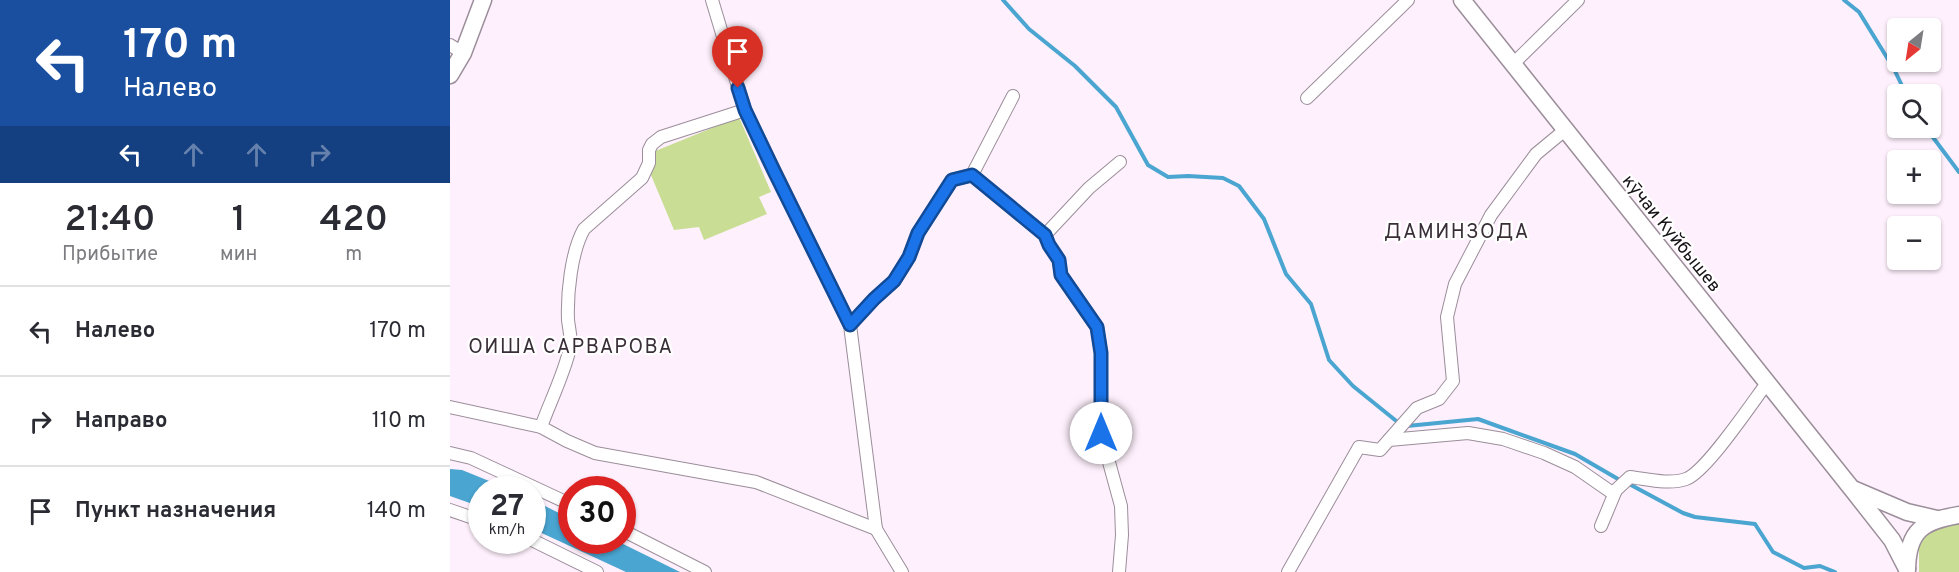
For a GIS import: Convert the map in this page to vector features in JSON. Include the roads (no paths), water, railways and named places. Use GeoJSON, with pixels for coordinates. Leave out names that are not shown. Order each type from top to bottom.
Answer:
{"type":"FeatureCollection","features":[{"type":"Feature","properties":{"kind":"main road"},"geometry":{"type":"LineString","coordinates":[[450,75],[457,49],[483,0]]}},
{"type":"Feature","properties":{"kind":"main road","name":"кӯчаи Куйбышев"},"geometry":{"type":"LineString","coordinates":[[1462,0],[1892,540],[1907,571]]}},
{"type":"Feature","properties":{"kind":"main road"},"geometry":{"type":"LineString","coordinates":[[1852,489],[1906,512],[1937,519]]}},
{"type":"Feature","properties":{"kind":"main road"},"geometry":{"type":"LineString","coordinates":[[1907,571],[1907,552],[1912,537],[1920,527],[1937,519],[1959,515]]}},
{"type":"Feature","properties":{"kind":"street"},"geometry":{"type":"LineString","coordinates":[[712,0],[745,110],[850,325],[876,529],[902,572]]}},
{"type":"Feature","properties":{"kind":"street"},"geometry":{"type":"LineString","coordinates":[[1307,98],[1408,0]]}},
{"type":"Feature","properties":{"kind":"street"},"geometry":{"type":"LineString","coordinates":[[1512,64],[1578,0]]}},
{"type":"Feature","properties":{"kind":"street"},"geometry":{"type":"LineString","coordinates":[[850,325],[894,281],[909,257],[918,233],[952,180],[972,175],[1013,96]]}},
{"type":"Feature","properties":{"kind":"street"},"geometry":{"type":"LineString","coordinates":[[541,427],[571,346],[568,320],[569,295],[575,252],[584,229],[642,178],[649,164],[649,150],[661,136],[745,110]]}},
{"type":"Feature","properties":{"kind":"street"},"geometry":{"type":"LineString","coordinates":[[1288,572],[1359,447],[1380,450],[1418,408],[1439,399],[1453,381],[1447,317],[1455,284],[1491,214],[1536,154],[1565,130]]}},
{"type":"Feature","properties":{"kind":"street"},"geometry":{"type":"LineString","coordinates":[[1045,235],[1089,188],[1120,162]]}},
{"type":"Feature","properties":{"kind":"street"},"geometry":{"type":"LineString","coordinates":[[972,175],[1045,235],[1059,260],[1061,275],[1097,327],[1101,353],[1101,433],[1120,506],[1122,535],[1119,572]]}},
{"type":"Feature","properties":{"kind":"street"},"geometry":{"type":"LineString","coordinates":[[1601,526],[1616,490],[1630,477],[1666,482],[1687,479],[1709,460],[1767,383]]}},
{"type":"Feature","properties":{"kind":"street"},"geometry":{"type":"LineString","coordinates":[[450,406],[541,427],[595,453],[756,482],[876,529]]}},
{"type":"Feature","properties":{"kind":"street"},"geometry":{"type":"LineString","coordinates":[[1393,435],[1468,433],[1503,439],[1545,453],[1575,467],[1611,492],[1616,490]]}},
{"type":"Feature","properties":{"kind":"street"},"geometry":{"type":"LineString","coordinates":[[450,453],[471,458],[558,499]]}},
{"type":"Feature","properties":{"kind":"street"},"geometry":{"type":"LineString","coordinates":[[450,510],[468,516]]}},
{"type":"Feature","properties":{"kind":"street"},"geometry":{"type":"LineString","coordinates":[[636,537],[705,572]]}},
{"type":"Feature","properties":{"kind":"street"},"geometry":{"type":"LineString","coordinates":[[546,547],[597,572]]}},
{"type":"Feature","properties":{"kind":"water"},"geometry":{"type":"Polygon","coordinates":[[[450,469],[462,470],[477,476],[468,476],[468,502],[450,496],[450,469]]]}},
{"type":"Feature","properties":{"kind":"water"},"geometry":{"type":"Polygon","coordinates":[[[546,506],[558,512],[558,541],[546,535],[546,506]]]}},
{"type":"Feature","properties":{"kind":"water"},"geometry":{"type":"Polygon","coordinates":[[[636,550],[680,572],[626,572],[587,554],[636,554],[636,550]]]}},
{"type":"Feature","properties":{"kind":"waterway"},"geometry":{"type":"LineString","coordinates":[[1003,0],[1029,29],[1075,66],[1116,107],[1148,165],[1168,177],[1223,178],[1239,186],[1264,219],[1286,274],[1311,304],[1329,360],[1353,386],[1400,424]]}},
{"type":"Feature","properties":{"kind":"waterway"},"geometry":{"type":"LineString","coordinates":[[1844,0],[1859,12],[1901,84]]}},
{"type":"Feature","properties":{"kind":"waterway"},"geometry":{"type":"LineString","coordinates":[[1934,138],[1959,172]]}},
{"type":"Feature","properties":{"kind":"waterway"},"geometry":{"type":"LineString","coordinates":[[1407,426],[1478,419],[1575,454],[1618,479]]}},
{"type":"Feature","properties":{"kind":"waterway"},"geometry":{"type":"LineString","coordinates":[[1631,485],[1695,517],[1755,524],[1773,552],[1804,568],[1820,566],[1835,572]]}},
{"type":"Feature","properties":{"kind":"district","name":"ДАМИНЗОДА"},"geometry":{"type":"Point","coordinates":[1457,231]}},
{"type":"Feature","properties":{"kind":"district","name":"ОИША САРВАРОВА"},"geometry":{"type":"Point","coordinates":[571,346]}}]}
